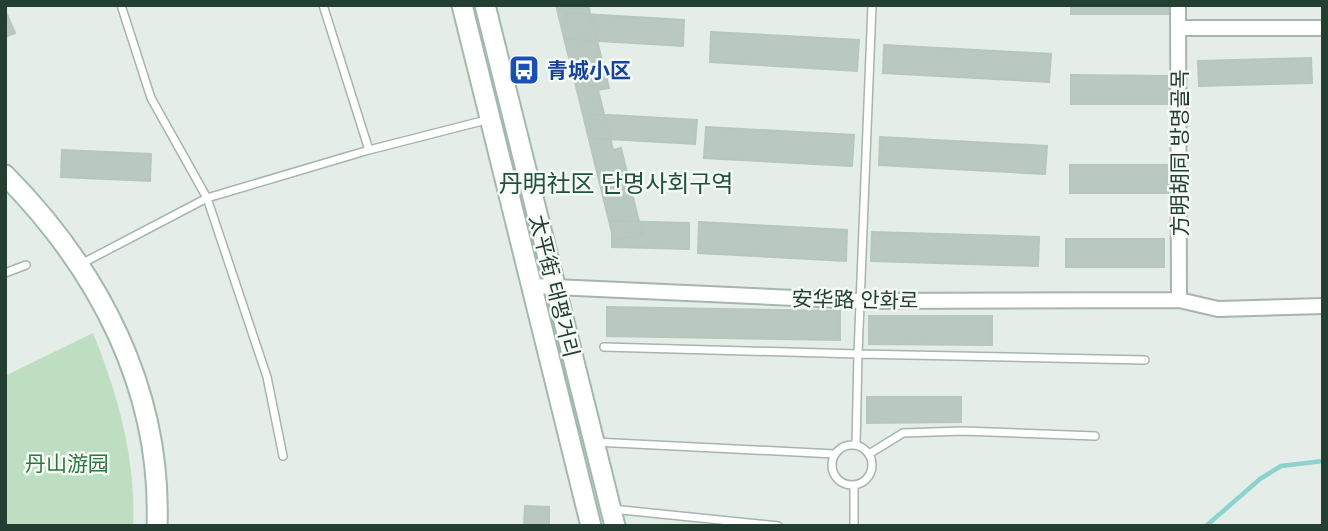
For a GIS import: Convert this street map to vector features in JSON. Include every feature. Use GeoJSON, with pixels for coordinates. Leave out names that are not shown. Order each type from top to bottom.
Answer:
{"type":"FeatureCollection","features":[{"type":"Feature","properties":{"kind":"main road","name":"太平街 태평거리"},"geometry":{"type":"LineString","coordinates":[[463,5],[591,526]]}},
{"type":"Feature","properties":{"kind":"main road","name":"太平街 태평거리"},"geometry":{"type":"LineString","coordinates":[[485,5],[613,517]]}},
{"type":"Feature","properties":{"kind":"main road"},"geometry":{"type":"LineString","coordinates":[[5,175],[47,220],[80,264],[97,292],[132,365],[155,461],[157,526]]}},
{"type":"Feature","properties":{"kind":"street","name":"方明胡同 방명골목"},"geometry":{"type":"LineString","coordinates":[[1178,5],[1179,300]]}},
{"type":"Feature","properties":{"kind":"street"},"geometry":{"type":"LineString","coordinates":[[1179,28],[1323,28]]}},
{"type":"Feature","properties":{"kind":"street","name":"安华路 안화로"},"geometry":{"type":"LineString","coordinates":[[532,286],[860,301],[1179,300],[1218,309],[1323,306]]}},
{"type":"Feature","properties":{"kind":"lane"},"geometry":{"type":"LineString","coordinates":[[121,5],[151,98],[207,198],[267,377],[283,456]]}},
{"type":"Feature","properties":{"kind":"lane"},"geometry":{"type":"LineString","coordinates":[[323,5],[369,150]]}},
{"type":"Feature","properties":{"kind":"lane"},"geometry":{"type":"LineString","coordinates":[[856,445],[872,5]]}},
{"type":"Feature","properties":{"kind":"lane"},"geometry":{"type":"LineString","coordinates":[[80,264],[207,198],[369,150],[490,119]]}},
{"type":"Feature","properties":{"kind":"lane"},"geometry":{"type":"LineString","coordinates":[[5,273],[26,265]]}},
{"type":"Feature","properties":{"kind":"lane"},"geometry":{"type":"LineString","coordinates":[[604,346],[1145,360]]}},
{"type":"Feature","properties":{"kind":"lane"},"geometry":{"type":"LineString","coordinates":[[869,454],[903,433],[963,431],[1095,436]]}},
{"type":"Feature","properties":{"kind":"lane"},"geometry":{"type":"LineString","coordinates":[[594,442],[835,454]]}},
{"type":"Feature","properties":{"kind":"lane"},"geometry":{"type":"LineString","coordinates":[[856,445],[869,454],[871,474],[861,484],[854,486],[841,483],[833,473],[832,460],[844,446],[856,445]]}},
{"type":"Feature","properties":{"kind":"lane"},"geometry":{"type":"LineString","coordinates":[[853,526],[854,486]]}},
{"type":"Feature","properties":{"kind":"lane"},"geometry":{"type":"LineString","coordinates":[[613,517],[778,526]]}},
{"type":"Feature","properties":{"kind":"green space","name":"丹山游园"},"geometry":{"type":"Polygon","coordinates":[[[93,333],[124,428],[132,476],[133,526],[5,526],[5,376],[93,333]]]}},
{"type":"Feature","properties":{"kind":"building"},"geometry":{"type":"Polygon","coordinates":[[[556,5],[588,5],[609,88],[598,90],[613,150],[621,148],[642,234],[614,241],[556,5]]]}},
{"type":"Feature","properties":{"kind":"building"},"geometry":{"type":"Polygon","coordinates":[[[1071,5],[1169,5],[1169,14],[1071,14],[1071,5]]]}},
{"type":"Feature","properties":{"kind":"building"},"geometry":{"type":"Polygon","coordinates":[[[5,10],[15,33],[5,37],[5,10]]]}},
{"type":"Feature","properties":{"kind":"building"},"geometry":{"type":"Polygon","coordinates":[[[567,13],[684,20],[683,46],[565,39],[567,13]]]}},
{"type":"Feature","properties":{"kind":"building"},"geometry":{"type":"Polygon","coordinates":[[[711,32],[859,40],[857,71],[710,62],[711,32]]]}},
{"type":"Feature","properties":{"kind":"building"},"geometry":{"type":"Polygon","coordinates":[[[884,45],[1051,54],[1049,82],[883,73],[884,45]]]}},
{"type":"Feature","properties":{"kind":"building"},"geometry":{"type":"Polygon","coordinates":[[[1311,58],[1312,83],[1199,86],[1198,61],[1311,58]]]}},
{"type":"Feature","properties":{"kind":"building"},"geometry":{"type":"Polygon","coordinates":[[[1071,75],[1169,76],[1169,104],[1071,104],[1071,75]]]}},
{"type":"Feature","properties":{"kind":"building"},"geometry":{"type":"Polygon","coordinates":[[[591,114],[697,120],[695,144],[590,138],[591,114]]]}},
{"type":"Feature","properties":{"kind":"building"},"geometry":{"type":"Polygon","coordinates":[[[706,127],[854,135],[852,166],[704,158],[706,127]]]}},
{"type":"Feature","properties":{"kind":"building"},"geometry":{"type":"Polygon","coordinates":[[[880,137],[1047,146],[1045,174],[879,165],[880,137]]]}},
{"type":"Feature","properties":{"kind":"building"},"geometry":{"type":"Polygon","coordinates":[[[62,150],[151,154],[150,181],[61,177],[62,150]]]}},
{"type":"Feature","properties":{"kind":"building"},"geometry":{"type":"Polygon","coordinates":[[[1070,165],[1168,165],[1168,193],[1070,193],[1070,165]]]}},
{"type":"Feature","properties":{"kind":"building"},"geometry":{"type":"Polygon","coordinates":[[[612,221],[689,223],[689,249],[612,247],[612,221]]]}},
{"type":"Feature","properties":{"kind":"building"},"geometry":{"type":"Polygon","coordinates":[[[699,222],[847,230],[846,261],[698,253],[699,222]]]}},
{"type":"Feature","properties":{"kind":"building"},"geometry":{"type":"Polygon","coordinates":[[[872,232],[1039,237],[1038,266],[871,261],[872,232]]]}},
{"type":"Feature","properties":{"kind":"building"},"geometry":{"type":"Polygon","coordinates":[[[1066,239],[1164,239],[1164,267],[1066,267],[1066,239]]]}},
{"type":"Feature","properties":{"kind":"building"},"geometry":{"type":"Polygon","coordinates":[[[607,307],[840,311],[840,340],[607,336],[607,307]]]}},
{"type":"Feature","properties":{"kind":"building"},"geometry":{"type":"Polygon","coordinates":[[[869,316],[992,316],[992,345],[869,344],[869,316]]]}},
{"type":"Feature","properties":{"kind":"building"},"geometry":{"type":"Polygon","coordinates":[[[867,397],[961,397],[961,422],[867,423],[867,397]]]}},
{"type":"Feature","properties":{"kind":"building"},"geometry":{"type":"Polygon","coordinates":[[[525,506],[549,507],[549,526],[524,526],[525,506]]]}},
{"type":"Feature","properties":{"kind":"waterway"},"geometry":{"type":"LineString","coordinates":[[1206,526],[1260,479],[1281,466],[1323,461]]}},
{"type":"Feature","properties":{"kind":"place","name":"青城小区"},"geometry":{"type":"Point","coordinates":[524,70]}},
{"type":"Feature","properties":{"kind":"district","name":"丹明社区 단명사회구역"},"geometry":{"type":"Point","coordinates":[616,183]}}]}
